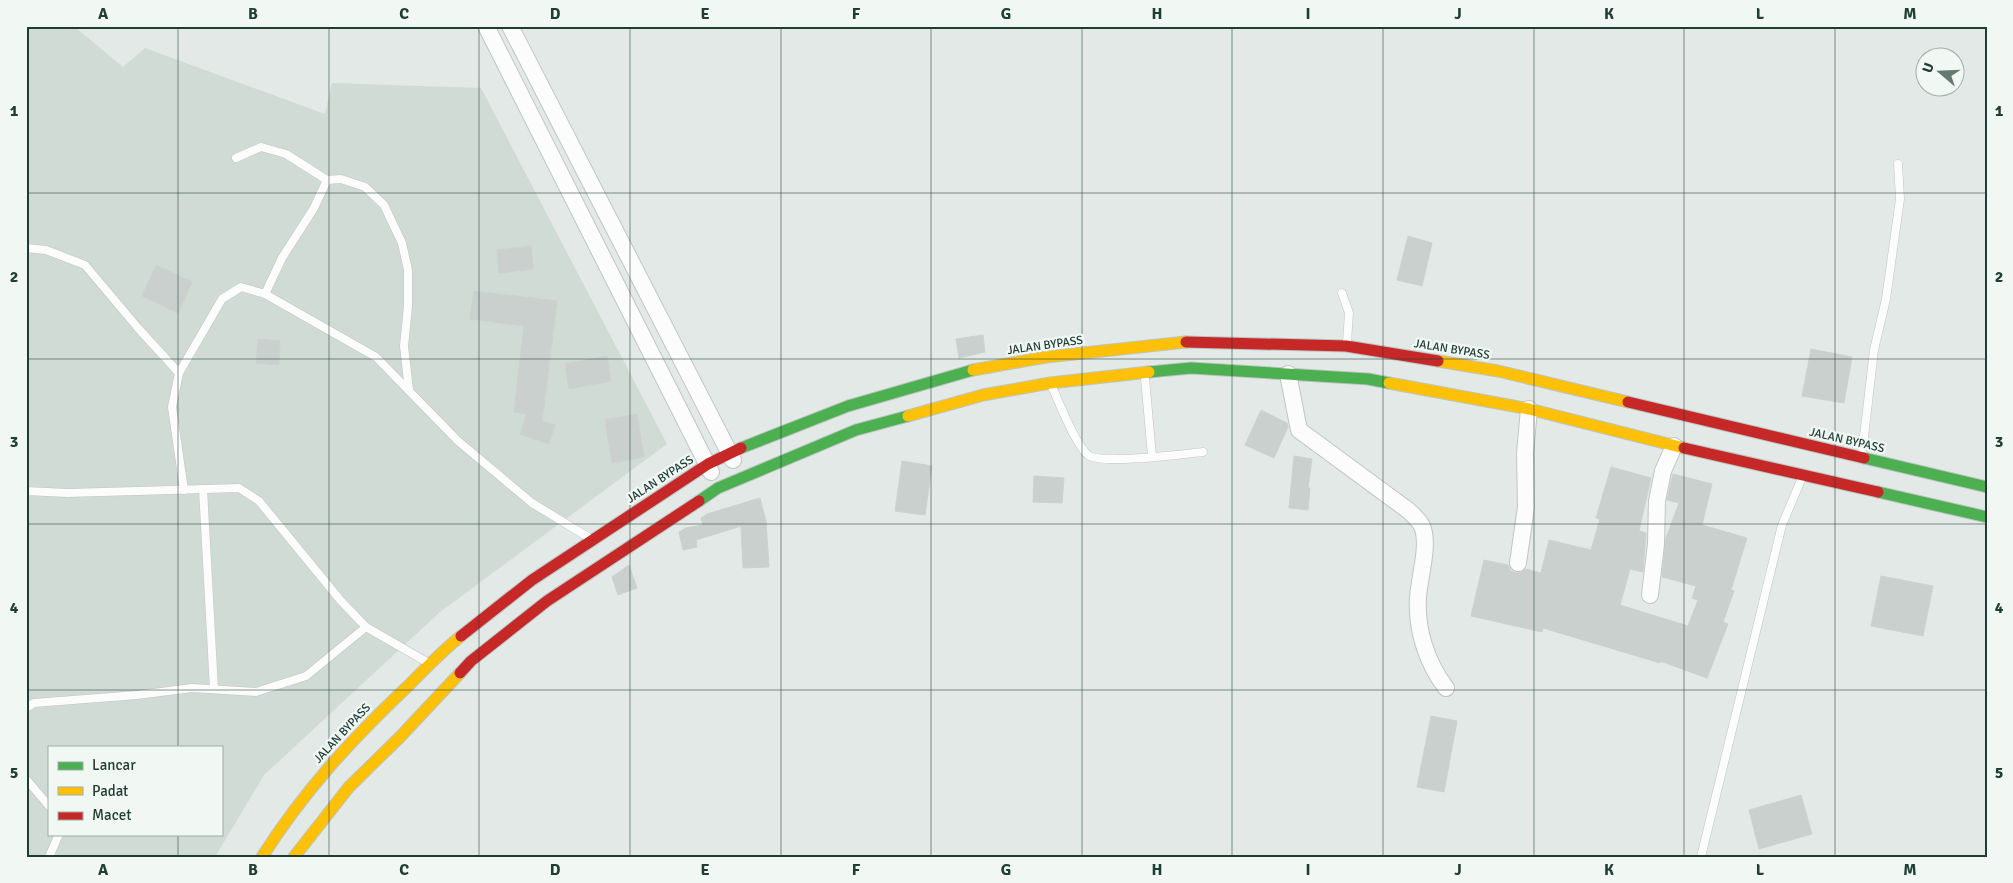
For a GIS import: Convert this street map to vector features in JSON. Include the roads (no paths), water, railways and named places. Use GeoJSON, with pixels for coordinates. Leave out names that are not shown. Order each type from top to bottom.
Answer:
{"type":"FeatureCollection","features":[{"type":"Feature","properties":{"kind":"highway","name":"JALAN BYPASS"},"geometry":{"type":"LineString","coordinates":[[262,857],[285,821],[329,765],[380,712],[454,642],[532,580],[708,464],[729,453],[848,406],[977,369],[1046,357],[1190,342],[1346,346],[1498,371],[1987,487]]}},
{"type":"Feature","properties":{"kind":"highway"},"geometry":{"type":"LineString","coordinates":[[294,857],[312,831],[349,787],[400,737],[471,661],[547,601],[718,488],[856,430],[982,395],[1050,383],[1191,368],[1368,379],[1529,409],[1674,446],[1987,517]]}},
{"type":"Feature","properties":{"kind":"street"},"geometry":{"type":"LineString","coordinates":[[486,26],[708,464],[718,488]]}},
{"type":"Feature","properties":{"kind":"street"},"geometry":{"type":"LineString","coordinates":[[510,26],[743,479]]}},
{"type":"Feature","properties":{"kind":"street"},"geometry":{"type":"LineString","coordinates":[[1288,374],[1299,430],[1409,511],[1422,525],[1425,542],[1418,599],[1420,626],[1433,672],[1446,688]]}},
{"type":"Feature","properties":{"kind":"street"},"geometry":{"type":"LineString","coordinates":[[1518,563],[1526,507],[1525,453],[1529,409]]}},
{"type":"Feature","properties":{"kind":"street"},"geometry":{"type":"LineString","coordinates":[[1650,594],[1656,544],[1657,501],[1664,471],[1674,446]]}},
{"type":"Feature","properties":{"kind":"lane"},"geometry":{"type":"LineString","coordinates":[[236,158],[261,147],[286,154],[327,180],[341,179],[365,187],[384,205],[402,243],[408,270],[408,306],[404,346],[409,390]]}},
{"type":"Feature","properties":{"kind":"lane"},"geometry":{"type":"LineString","coordinates":[[1862,458],[1874,350],[1886,299],[1900,199],[1898,164]]}},
{"type":"Feature","properties":{"kind":"lane"},"geometry":{"type":"LineString","coordinates":[[265,294],[282,258],[314,208],[327,180]]}},
{"type":"Feature","properties":{"kind":"lane"},"geometry":{"type":"LineString","coordinates":[[26,248],[46,250],[85,265],[179,373]]}},
{"type":"Feature","properties":{"kind":"lane"},"geometry":{"type":"LineString","coordinates":[[184,490],[172,407],[179,373],[222,299],[241,287],[265,294],[376,357],[458,442],[532,503],[593,540]]}},
{"type":"Feature","properties":{"kind":"lane"},"geometry":{"type":"LineString","coordinates":[[1342,293],[1349,313],[1346,346]]}},
{"type":"Feature","properties":{"kind":"lane"},"geometry":{"type":"LineString","coordinates":[[1144,373],[1152,456]]}},
{"type":"Feature","properties":{"kind":"lane"},"geometry":{"type":"LineString","coordinates":[[1050,383],[1080,446],[1089,456],[1098,459],[1203,452]]}},
{"type":"Feature","properties":{"kind":"lane"},"geometry":{"type":"LineString","coordinates":[[1701,857],[1782,525],[1803,476]]}},
{"type":"Feature","properties":{"kind":"lane"},"geometry":{"type":"LineString","coordinates":[[26,491],[68,493],[239,488],[259,501],[341,601],[366,627],[430,664]]}},
{"type":"Feature","properties":{"kind":"lane"},"geometry":{"type":"LineString","coordinates":[[203,489],[214,689]]}},
{"type":"Feature","properties":{"kind":"lane"},"geometry":{"type":"LineString","coordinates":[[26,708],[34,703],[137,695],[192,688],[256,692],[306,676],[366,627]]}},
{"type":"Feature","properties":{"kind":"lane"},"geometry":{"type":"LineString","coordinates":[[26,779],[48,805]]}},
{"type":"Feature","properties":{"kind":"lane"},"geometry":{"type":"LineString","coordinates":[[49,857],[58,836]]}}]}
